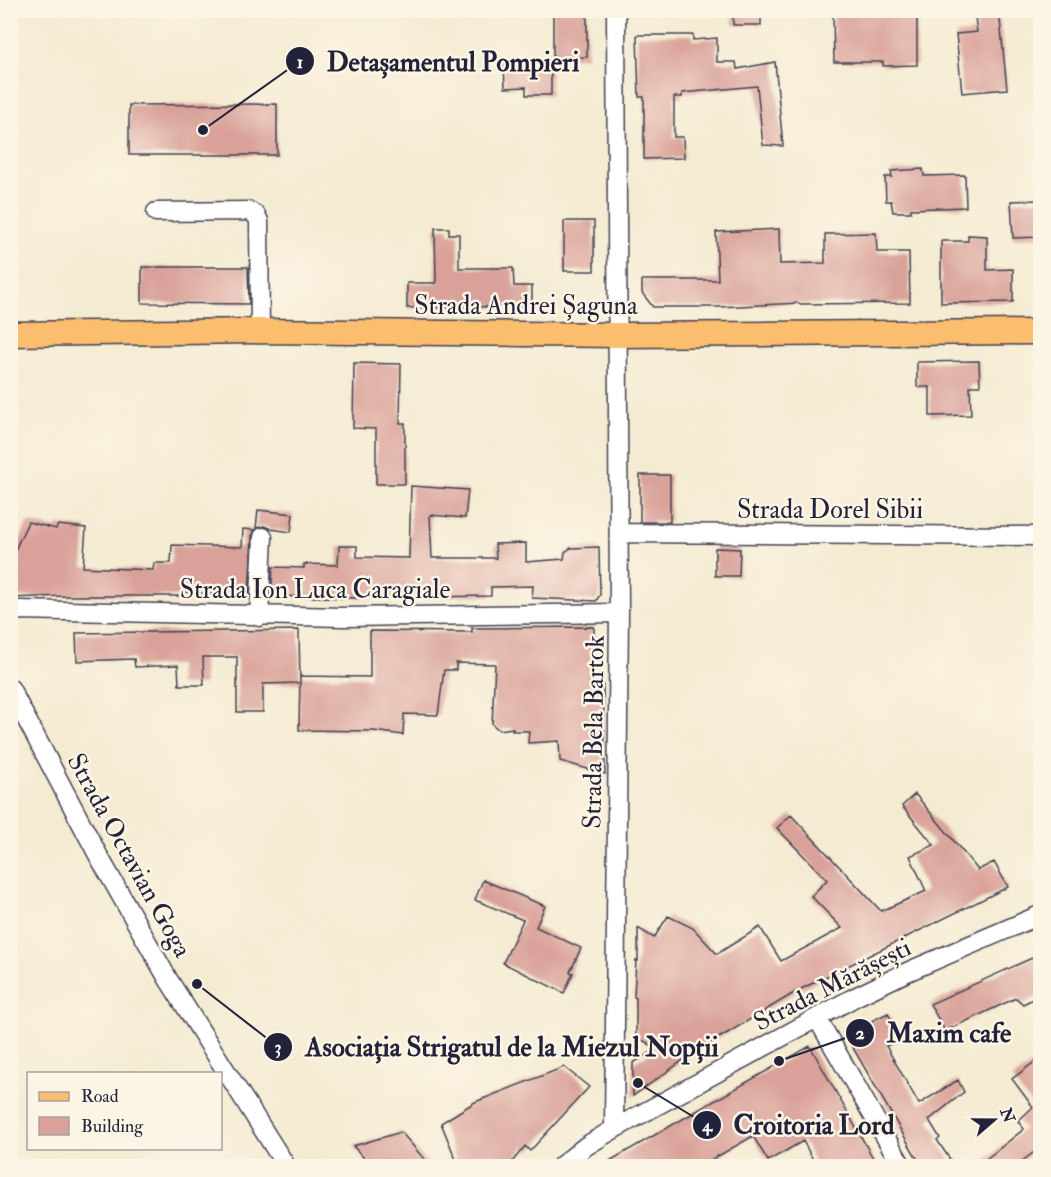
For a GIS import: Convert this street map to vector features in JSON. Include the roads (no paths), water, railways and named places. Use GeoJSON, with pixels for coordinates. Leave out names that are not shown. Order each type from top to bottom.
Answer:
{"type":"FeatureCollection","features":[{"type":"Feature","properties":{"kind":"main road","name":"Strada Andrei Șaguna"},"geometry":{"type":"LineString","coordinates":[[10,334],[260,331],[618,335],[1041,332]]}},
{"type":"Feature","properties":{"kind":"street","name":"Strada Bela Bartok"},"geometry":{"type":"LineString","coordinates":[[614,1130],[620,614],[616,10]]}},
{"type":"Feature","properties":{"kind":"street"},"geometry":{"type":"LineString","coordinates":[[156,212],[249,211],[256,215],[259,221],[260,331]]}},
{"type":"Feature","properties":{"kind":"street","name":"Strada Dorel Sibii"},"geometry":{"type":"LineString","coordinates":[[619,533],[1041,536]]}},
{"type":"Feature","properties":{"kind":"street"},"geometry":{"type":"LineString","coordinates":[[259,617],[263,537]]}},
{"type":"Feature","properties":{"kind":"street","name":"Strada Ion Luca Caragiale"},"geometry":{"type":"LineString","coordinates":[[10,611],[259,617],[620,614]]}},
{"type":"Feature","properties":{"kind":"street","name":"Strada Octavian Goga"},"geometry":{"type":"LineString","coordinates":[[10,688],[98,855],[168,979],[286,1167]]}},
{"type":"Feature","properties":{"kind":"street","name":"Strada Mărășești"},"geometry":{"type":"LineString","coordinates":[[561,1167],[586,1146],[817,1018],[907,972],[1041,915]]}},
{"type":"Feature","properties":{"kind":"street"},"geometry":{"type":"LineString","coordinates":[[817,1018],[902,1167]]}},
{"type":"Feature","properties":{"kind":"place","name":"Detașamentul Pompieri"},"geometry":{"type":"Point","coordinates":[203,130]}},
{"type":"Feature","properties":{"kind":"place","name":"Asociația Strigatul de la Miezul Nopții"},"geometry":{"type":"Point","coordinates":[197,984]}},
{"type":"Feature","properties":{"kind":"place","name":"Maxim cafe"},"geometry":{"type":"Point","coordinates":[779,1061]}},
{"type":"Feature","properties":{"kind":"place","name":"Croitoria Lord"},"geometry":{"type":"Point","coordinates":[638,1083]}}]}
